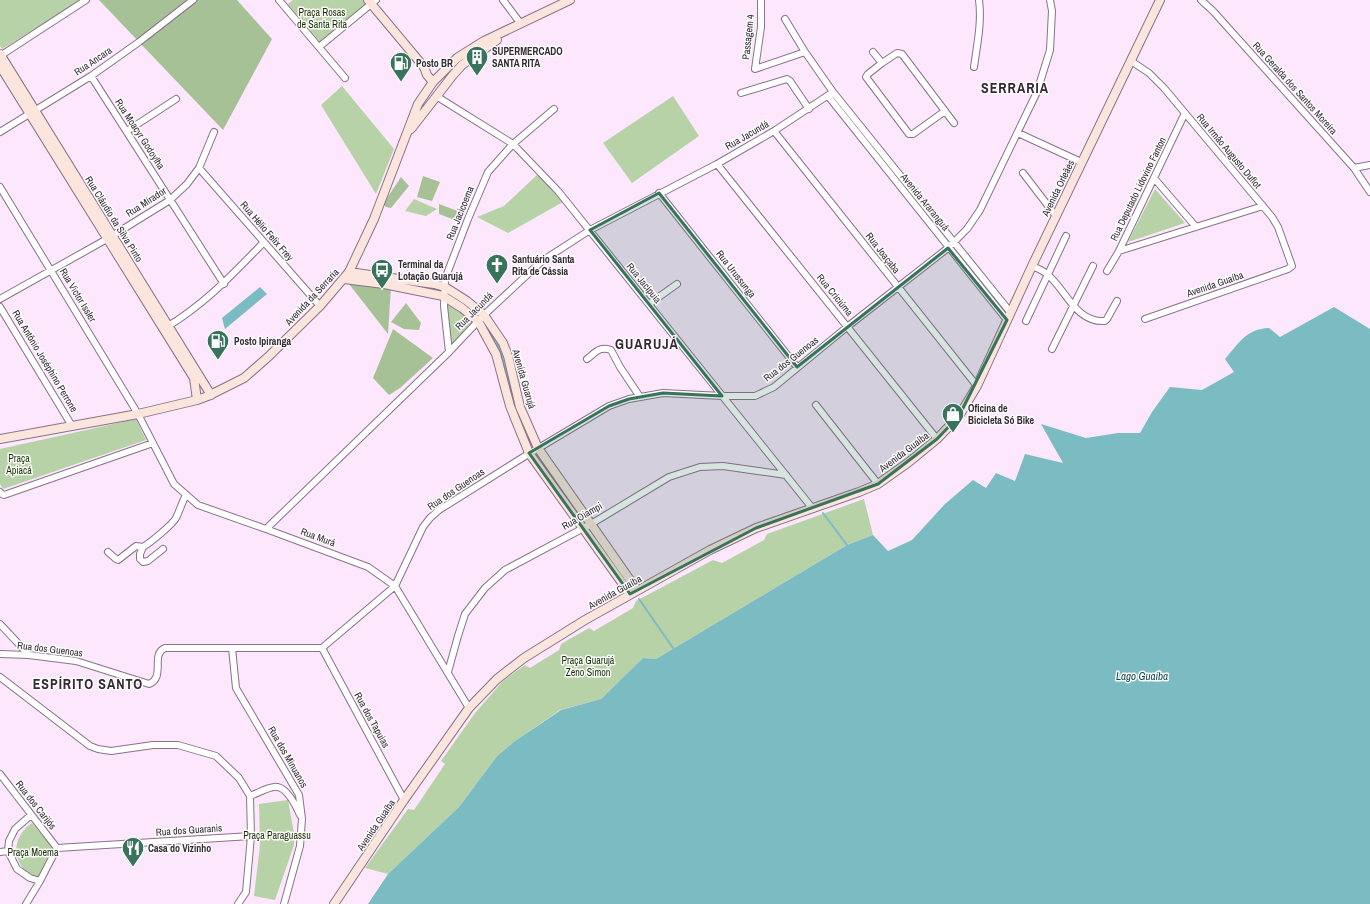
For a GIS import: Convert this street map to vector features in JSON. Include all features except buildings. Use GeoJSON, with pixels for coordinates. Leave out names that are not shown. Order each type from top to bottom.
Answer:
{"type":"FeatureCollection","features":[{"type":"Feature","properties":{"kind":"street"},"geometry":{"type":"LineString","coordinates":[[0,55],[86,0]]}},
{"type":"Feature","properties":{"kind":"street","name":"Rua Ancara"},"geometry":{"type":"LineString","coordinates":[[0,132],[91,76],[139,42],[193,0]]}},
{"type":"Feature","properties":{"kind":"street"},"geometry":{"type":"LineString","coordinates":[[503,0],[520,24]]}},
{"type":"Feature","properties":{"kind":"street","name":"Avenida da Serraria"},"geometry":{"type":"LineString","coordinates":[[0,439],[138,414],[197,400],[211,395],[244,378],[268,357],[320,306],[344,279],[374,219],[418,104],[446,67],[484,41],[570,0]]}},
{"type":"Feature","properties":{"kind":"street","name":"Passagem 4"},"geometry":{"type":"LineString","coordinates":[[761,0],[761,27],[755,69],[805,52]]}},
{"type":"Feature","properties":{"kind":"street"},"geometry":{"type":"LineString","coordinates":[[974,67],[978,45],[979,0]]}},
{"type":"Feature","properties":{"kind":"street","name":"Rua dos Guenoas"},"geometry":{"type":"LineString","coordinates":[[0,654],[29,655],[76,661],[149,684],[154,682],[157,678],[159,653],[163,648],[322,648],[395,586],[423,527],[439,510],[529,453],[608,406],[628,399],[663,393],[755,396],[774,387],[847,327],[954,243],[980,210],[1037,92],[1050,50],[1052,11],[1050,0]]}},
{"type":"Feature","properties":{"kind":"street","name":"Avenida Orleães"},"geometry":{"type":"LineString","coordinates":[[977,386],[1081,162],[1160,0]]}},
{"type":"Feature","properties":{"kind":"street","name":"Rua Geralda dos Santos Moreira"},"geometry":{"type":"LineString","coordinates":[[1201,0],[1354,168],[1370,192]]}},
{"type":"Feature","properties":{"kind":"street"},"geometry":{"type":"LineString","coordinates":[[283,1],[345,78]]}},
{"type":"Feature","properties":{"kind":"street"},"geometry":{"type":"LineString","coordinates":[[319,47],[372,1],[424,67],[427,75],[443,86]]}},
{"type":"Feature","properties":{"kind":"street"},"geometry":{"type":"LineString","coordinates":[[785,20],[830,94]]}},
{"type":"Feature","properties":{"kind":"street","name":"Avenida da Serraria"},"geometry":{"type":"LineString","coordinates":[[406,136],[443,86],[462,65],[520,24]]}},
{"type":"Feature","properties":{"kind":"street"},"geometry":{"type":"LineString","coordinates":[[874,52],[882,63]]}},
{"type":"Feature","properties":{"kind":"street"},"geometry":{"type":"LineString","coordinates":[[945,111],[913,134],[909,134],[866,77],[882,63],[900,52],[945,111],[954,123]]}},
{"type":"Feature","properties":{"kind":"street","name":"Rua Cláudio da Silva Pinto"},"geometry":{"type":"LineString","coordinates":[[0,55],[33,113],[138,283],[194,378],[197,400]]}},
{"type":"Feature","properties":{"kind":"street","name":"Rua Irmão Augusto Duflot"},"geometry":{"type":"LineString","coordinates":[[1130,61],[1149,73],[1164,88],[1262,206],[1278,227],[1292,264],[1291,268]]}},
{"type":"Feature","properties":{"kind":"street","name":"Rua Cláudio da Silva Pinto"},"geometry":{"type":"LineString","coordinates":[[0,66],[33,113]]}},
{"type":"Feature","properties":{"kind":"street","name":"Rua Moacyr Godoylha"},"geometry":{"type":"LineString","coordinates":[[91,76],[224,284]]}},
{"type":"Feature","properties":{"kind":"street"},"geometry":{"type":"LineString","coordinates":[[741,93],[788,79],[808,109]]}},
{"type":"Feature","properties":{"kind":"street","name":"Rua Jacundá"},"geometry":{"type":"LineString","coordinates":[[266,529],[542,260],[590,230],[717,164],[774,131],[830,94]]}},
{"type":"Feature","properties":{"kind":"street","name":"Avenida Araranguá"},"geometry":{"type":"LineString","coordinates":[[830,94],[870,144],[896,182],[948,248],[1009,317]]}},
{"type":"Feature","properties":{"kind":"street","name":"Rua Jacipuia"},"geometry":{"type":"LineString","coordinates":[[436,96],[513,144],[558,191],[813,509]]}},
{"type":"Feature","properties":{"kind":"street"},"geometry":{"type":"LineString","coordinates":[[127,131],[176,99]]}},
{"type":"Feature","properties":{"kind":"street"},"geometry":{"type":"LineString","coordinates":[[418,104],[422,108],[427,108]]}},
{"type":"Feature","properties":{"kind":"street","name":"Rua Jacicoema"},"geometry":{"type":"LineString","coordinates":[[449,352],[443,296],[445,279],[488,172],[513,144],[554,109]]}},
{"type":"Feature","properties":{"kind":"street","name":"Rua Deputado Lidovino Fanton"},"geometry":{"type":"LineString","coordinates":[[1107,271],[1119,251],[1185,113]]}},
{"type":"Feature","properties":{"kind":"street","name":"Rua Joaçaba"},"geometry":{"type":"LineString","coordinates":[[774,131],[977,386]]}},
{"type":"Feature","properties":{"kind":"street","name":"Rua Mirador"},"geometry":{"type":"LineString","coordinates":[[0,299],[110,237],[170,200],[187,184],[200,168],[214,132]]}},
{"type":"Feature","properties":{"kind":"street"},"geometry":{"type":"LineString","coordinates":[[1018,133],[1081,162]]}},
{"type":"Feature","properties":{"kind":"street","name":"Avenida Araranguá"},"geometry":{"type":"LineString","coordinates":[[870,144],[902,178],[954,243],[1009,317]]}},
{"type":"Feature","properties":{"kind":"street","name":"Rua Criciúma"},"geometry":{"type":"LineString","coordinates":[[717,164],[937,439]]}},
{"type":"Feature","properties":{"kind":"street"},"geometry":{"type":"LineString","coordinates":[[1354,168],[1370,165]]}},
{"type":"Feature","properties":{"kind":"street","name":"Rua Hélio Felix Frey"},"geometry":{"type":"LineString","coordinates":[[200,168],[320,306]]}},
{"type":"Feature","properties":{"kind":"street"},"geometry":{"type":"LineString","coordinates":[[1023,173],[1056,216]]}},
{"type":"Feature","properties":{"kind":"street"},"geometry":{"type":"LineString","coordinates":[[896,182],[902,178]]}},
{"type":"Feature","properties":{"kind":"street"},"geometry":{"type":"LineString","coordinates":[[1154,178],[1196,226]]}},
{"type":"Feature","properties":{"kind":"street","name":"Rua Victor Issler"},"geometry":{"type":"LineString","coordinates":[[0,187],[138,414]]}},
{"type":"Feature","properties":{"kind":"street","name":"Rua Urussunga"},"geometry":{"type":"LineString","coordinates":[[659,193],[797,367]]}},
{"type":"Feature","properties":{"kind":"street"},"geometry":{"type":"LineString","coordinates":[[1119,251],[1262,206]]}},
{"type":"Feature","properties":{"kind":"street"},"geometry":{"type":"LineString","coordinates":[[1026,321],[1066,236]]}},
{"type":"Feature","properties":{"kind":"street"},"geometry":{"type":"LineString","coordinates":[[165,328],[199,305],[224,284],[264,242]]}},
{"type":"Feature","properties":{"kind":"street"},"geometry":{"type":"LineString","coordinates":[[1032,266],[1048,274],[1073,306],[1086,317],[1102,321],[1107,319],[1117,301]]}},
{"type":"Feature","properties":{"kind":"street"},"geometry":{"type":"LineString","coordinates":[[1052,349],[1093,266]]}},
{"type":"Feature","properties":{"kind":"street","name":"Avenida Guaíba"},"geometry":{"type":"LineString","coordinates":[[1145,319],[1291,268]]}},
{"type":"Feature","properties":{"kind":"street","name":"Avenida Guarujá"},"geometry":{"type":"LineString","coordinates":[[348,272],[445,287],[467,301],[484,315],[508,356],[520,407],[538,448],[591,524],[634,592]]}},
{"type":"Feature","properties":{"kind":"street","name":"Avenida Guarujá"},"geometry":{"type":"LineString","coordinates":[[344,279],[384,284],[443,296],[462,308],[478,321],[496,354],[510,406],[529,453],[582,528],[634,592]]}},
{"type":"Feature","properties":{"kind":"street"},"geometry":{"type":"LineString","coordinates":[[649,304],[677,284]]}},
{"type":"Feature","properties":{"kind":"street","name":"Rua Antônio Joséphino Perrone"},"geometry":{"type":"LineString","coordinates":[[0,307],[72,426]]}},
{"type":"Feature","properties":{"kind":"street","name":"Rua Cláudio da Silva Pinto"},"geometry":{"type":"LineString","coordinates":[[165,328],[211,395]]}},
{"type":"Feature","properties":{"kind":"street"},"geometry":{"type":"LineString","coordinates":[[587,360],[599,349],[604,348],[611,350],[620,367],[640,397]]}},
{"type":"Feature","properties":{"kind":"street","name":"Avenida Guaíba"},"geometry":{"type":"LineString","coordinates":[[334,904],[404,800],[470,708],[497,679],[524,658],[634,592],[710,550],[756,528],[813,509],[878,484],[910,462],[937,439],[959,416],[977,386]]}},
{"type":"Feature","properties":{"kind":"street"},"geometry":{"type":"LineString","coordinates":[[816,405],[878,484]]}},
{"type":"Feature","properties":{"kind":"street","name":"Rua Murá"},"geometry":{"type":"LineString","coordinates":[[138,414],[174,484],[198,505],[368,567],[395,586],[470,708]]}},
{"type":"Feature","properties":{"kind":"street"},"geometry":{"type":"LineString","coordinates":[[0,492],[4,495],[153,443]]}},
{"type":"Feature","properties":{"kind":"street","name":"Rua Oiampi"},"geometry":{"type":"LineString","coordinates":[[448,672],[465,614],[485,588],[505,570],[591,524],[669,477],[700,467],[723,466],[786,475]]}},
{"type":"Feature","properties":{"kind":"street"},"geometry":{"type":"LineString","coordinates":[[163,548],[148,561],[144,562],[140,558],[143,547],[155,539],[176,519],[186,495]]}},
{"type":"Feature","properties":{"kind":"street"},"geometry":{"type":"LineString","coordinates":[[108,552],[118,560],[136,546],[143,547]]}},
{"type":"Feature","properties":{"kind":"street"},"geometry":{"type":"LineString","coordinates":[[0,624],[29,655]]}},
{"type":"Feature","properties":{"kind":"street","name":"Rua dos Minuanos"},"geometry":{"type":"LineString","coordinates":[[232,648],[236,688],[299,795],[302,819],[300,846],[284,904]]}},
{"type":"Feature","properties":{"kind":"street","name":"Rua dos Tapuias"},"geometry":{"type":"LineString","coordinates":[[322,648],[404,800]]}},
{"type":"Feature","properties":{"kind":"street"},"geometry":{"type":"LineString","coordinates":[[0,677],[90,746],[98,749],[111,751],[153,745],[178,745],[216,756],[239,778],[250,796],[251,836],[246,892],[238,904]]}},
{"type":"Feature","properties":{"kind":"street","name":"Rua dos Carijós"},"geometry":{"type":"LineString","coordinates":[[0,774],[57,848]]}},
{"type":"Feature","properties":{"kind":"street"},"geometry":{"type":"LineString","coordinates":[[250,796],[272,787],[277,787],[292,799],[302,819]]}},
{"type":"Feature","properties":{"kind":"street"},"geometry":{"type":"LineString","coordinates":[[31,815],[16,829],[9,841],[8,851],[18,869],[30,878],[40,881]]}},
{"type":"Feature","properties":{"kind":"street","name":"Rua dos Guaranis"},"geometry":{"type":"LineString","coordinates":[[57,848],[251,836]]}},
{"type":"Feature","properties":{"kind":"street"},"geometry":{"type":"LineString","coordinates":[[26,904],[57,848]]}},
{"type":"Feature","properties":{"kind":"street"},"geometry":{"type":"LineString","coordinates":[[0,852],[8,851]]}},
{"type":"Feature","properties":{"kind":"highlighted area"},"geometry":{"type":"Polygon","coordinates":[[[659,193],[797,367],[948,248],[1007,320],[959,416],[937,439],[878,484],[756,528],[630,594],[529,453],[609,406],[629,399],[663,393],[722,396],[590,230],[659,193]]]}},
{"type":"Feature","properties":{"kind":"green space"},"geometry":{"type":"Polygon","coordinates":[[[0,0],[81,0],[2,49],[0,46],[0,0]]]}},
{"type":"Feature","properties":{"kind":"green space","name":"Praça Rosas de Santa Rita"},"geometry":{"type":"Polygon","coordinates":[[[293,0],[365,0],[367,3],[320,42],[288,4],[293,0]]]}},
{"type":"Feature","properties":{"kind":"green space"},"geometry":{"type":"Polygon","coordinates":[[[342,86],[394,149],[376,194],[321,105],[342,86]]]}},
{"type":"Feature","properties":{"kind":"green space"},"geometry":{"type":"Polygon","coordinates":[[[673,96],[699,136],[632,183],[603,143],[673,96]]]}},
{"type":"Feature","properties":{"kind":"green space"},"geometry":{"type":"Polygon","coordinates":[[[538,174],[563,202],[508,233],[477,217],[504,206],[538,174]]]}},
{"type":"Feature","properties":{"kind":"green space"},"geometry":{"type":"Polygon","coordinates":[[[1155,189],[1185,223],[1128,242],[1155,189]]]}},
{"type":"Feature","properties":{"kind":"green space"},"geometry":{"type":"Polygon","coordinates":[[[414,199],[437,209],[426,216],[405,211],[414,199]]]}},
{"type":"Feature","properties":{"kind":"green space"},"geometry":{"type":"Polygon","coordinates":[[[446,303],[473,322],[451,347],[446,303]]]}},
{"type":"Feature","properties":{"kind":"green space","name":"Praça Apiacá"},"geometry":{"type":"Polygon","coordinates":[[[136,419],[146,440],[3,489],[0,484],[0,449],[136,419]]]}},
{"type":"Feature","properties":{"kind":"green space","name":"Praça Guarujá Zeno Simon"},"geometry":{"type":"Polygon","coordinates":[[[864,499],[873,535],[847,545],[656,659],[643,658],[601,699],[560,710],[515,741],[497,756],[459,807],[388,874],[365,868],[408,809],[414,810],[445,764],[441,761],[475,713],[503,681],[525,665],[530,668],[559,650],[561,644],[589,628],[594,631],[633,608],[636,601],[713,560],[722,563],[764,540],[767,534],[864,499]]]}},
{"type":"Feature","properties":{"kind":"green space","name":"Praça Paraguassu"},"geometry":{"type":"Polygon","coordinates":[[[288,800],[294,833],[294,845],[275,900],[254,896],[260,845],[259,804],[288,800]]]}},
{"type":"Feature","properties":{"kind":"green space","name":"Praça Moema"},"geometry":{"type":"Polygon","coordinates":[[[32,823],[53,848],[38,878],[22,867],[16,849],[19,837],[32,823]]]}},
{"type":"Feature","properties":{"kind":"shaded area"},"geometry":{"type":"Polygon","coordinates":[[[99,0],[237,0],[272,39],[223,130],[99,0]]]}},
{"type":"Feature","properties":{"kind":"shaded area"},"geometry":{"type":"Polygon","coordinates":[[[423,176],[440,182],[432,201],[417,197],[423,176]]]}},
{"type":"Feature","properties":{"kind":"shaded area"},"geometry":{"type":"Polygon","coordinates":[[[401,177],[409,186],[391,208],[386,207],[383,204],[401,177]]]}},
{"type":"Feature","properties":{"kind":"shaded area"},"geometry":{"type":"Polygon","coordinates":[[[439,204],[463,213],[460,222],[439,214],[439,204]]]}},
{"type":"Feature","properties":{"kind":"shaded area"},"geometry":{"type":"Polygon","coordinates":[[[354,282],[391,287],[388,334],[349,284],[354,282]]]}},
{"type":"Feature","properties":{"kind":"shaded area"},"geometry":{"type":"Polygon","coordinates":[[[406,303],[421,323],[419,330],[404,329],[391,322],[406,303]]]}},
{"type":"Feature","properties":{"kind":"shaded area"},"geometry":{"type":"Polygon","coordinates":[[[393,329],[433,358],[400,388],[389,395],[373,378],[393,329]]]}},
{"type":"Feature","properties":{"kind":"water"},"geometry":{"type":"Polygon","coordinates":[[[260,287],[267,294],[225,329],[222,318],[260,287]]]}},
{"type":"Feature","properties":{"kind":"water","name":"Lago Guaíba"},"geometry":{"type":"Polygon","coordinates":[[[1334,307],[1370,329],[1370,904],[368,904],[388,874],[459,807],[497,756],[515,741],[561,710],[601,699],[643,658],[656,659],[847,545],[873,535],[888,551],[912,540],[945,504],[973,480],[986,488],[996,473],[1015,481],[1025,454],[1063,463],[1041,424],[1086,438],[1118,433],[1140,433],[1152,412],[1170,387],[1202,390],[1234,372],[1225,359],[1239,342],[1249,334],[1254,331],[1269,328],[1280,337],[1334,307]]]}},
{"type":"Feature","properties":{"kind":"waterway"},"geometry":{"type":"LineString","coordinates":[[485,324],[500,349],[515,406],[530,444]]}},
{"type":"Feature","properties":{"kind":"waterway"},"geometry":{"type":"LineString","coordinates":[[537,456],[561,491]]}},
{"type":"Feature","properties":{"kind":"waterway"},"geometry":{"type":"LineString","coordinates":[[823,513],[847,545]]}},
{"type":"Feature","properties":{"kind":"waterway"},"geometry":{"type":"LineString","coordinates":[[639,599],[673,648]]}},
{"type":"Feature","properties":{"kind":"place","name":"SUPERMERCADO SANTA RITA"},"geometry":{"type":"Point","coordinates":[477,76]}},
{"type":"Feature","properties":{"kind":"place","name":"Posto BR"},"geometry":{"type":"Point","coordinates":[401,82]}},
{"type":"Feature","properties":{"kind":"place","name":"Santuário Santa Rita de Cássia"},"geometry":{"type":"Point","coordinates":[497,284]}},
{"type":"Feature","properties":{"kind":"place","name":"Terminal da Lotação Guarujá"},"geometry":{"type":"Point","coordinates":[382,290]}},
{"type":"Feature","properties":{"kind":"place","name":"Posto Ipiranga"},"geometry":{"type":"Point","coordinates":[218,360]}},
{"type":"Feature","properties":{"kind":"place","name":"Oficina de Bicicleta Só Bike"},"geometry":{"type":"Point","coordinates":[953,434]}},
{"type":"Feature","properties":{"kind":"place","name":"Casa do Vizinho"},"geometry":{"type":"Point","coordinates":[133,868]}},
{"type":"Feature","properties":{"kind":"district","name":"SERRARIA"},"geometry":{"type":"Point","coordinates":[1015,88]}},
{"type":"Feature","properties":{"kind":"district","name":"GUARUJÁ"},"geometry":{"type":"Point","coordinates":[647,344]}},
{"type":"Feature","properties":{"kind":"district","name":"ESPÍRITO SANTO"},"geometry":{"type":"Point","coordinates":[88,684]}}]}
